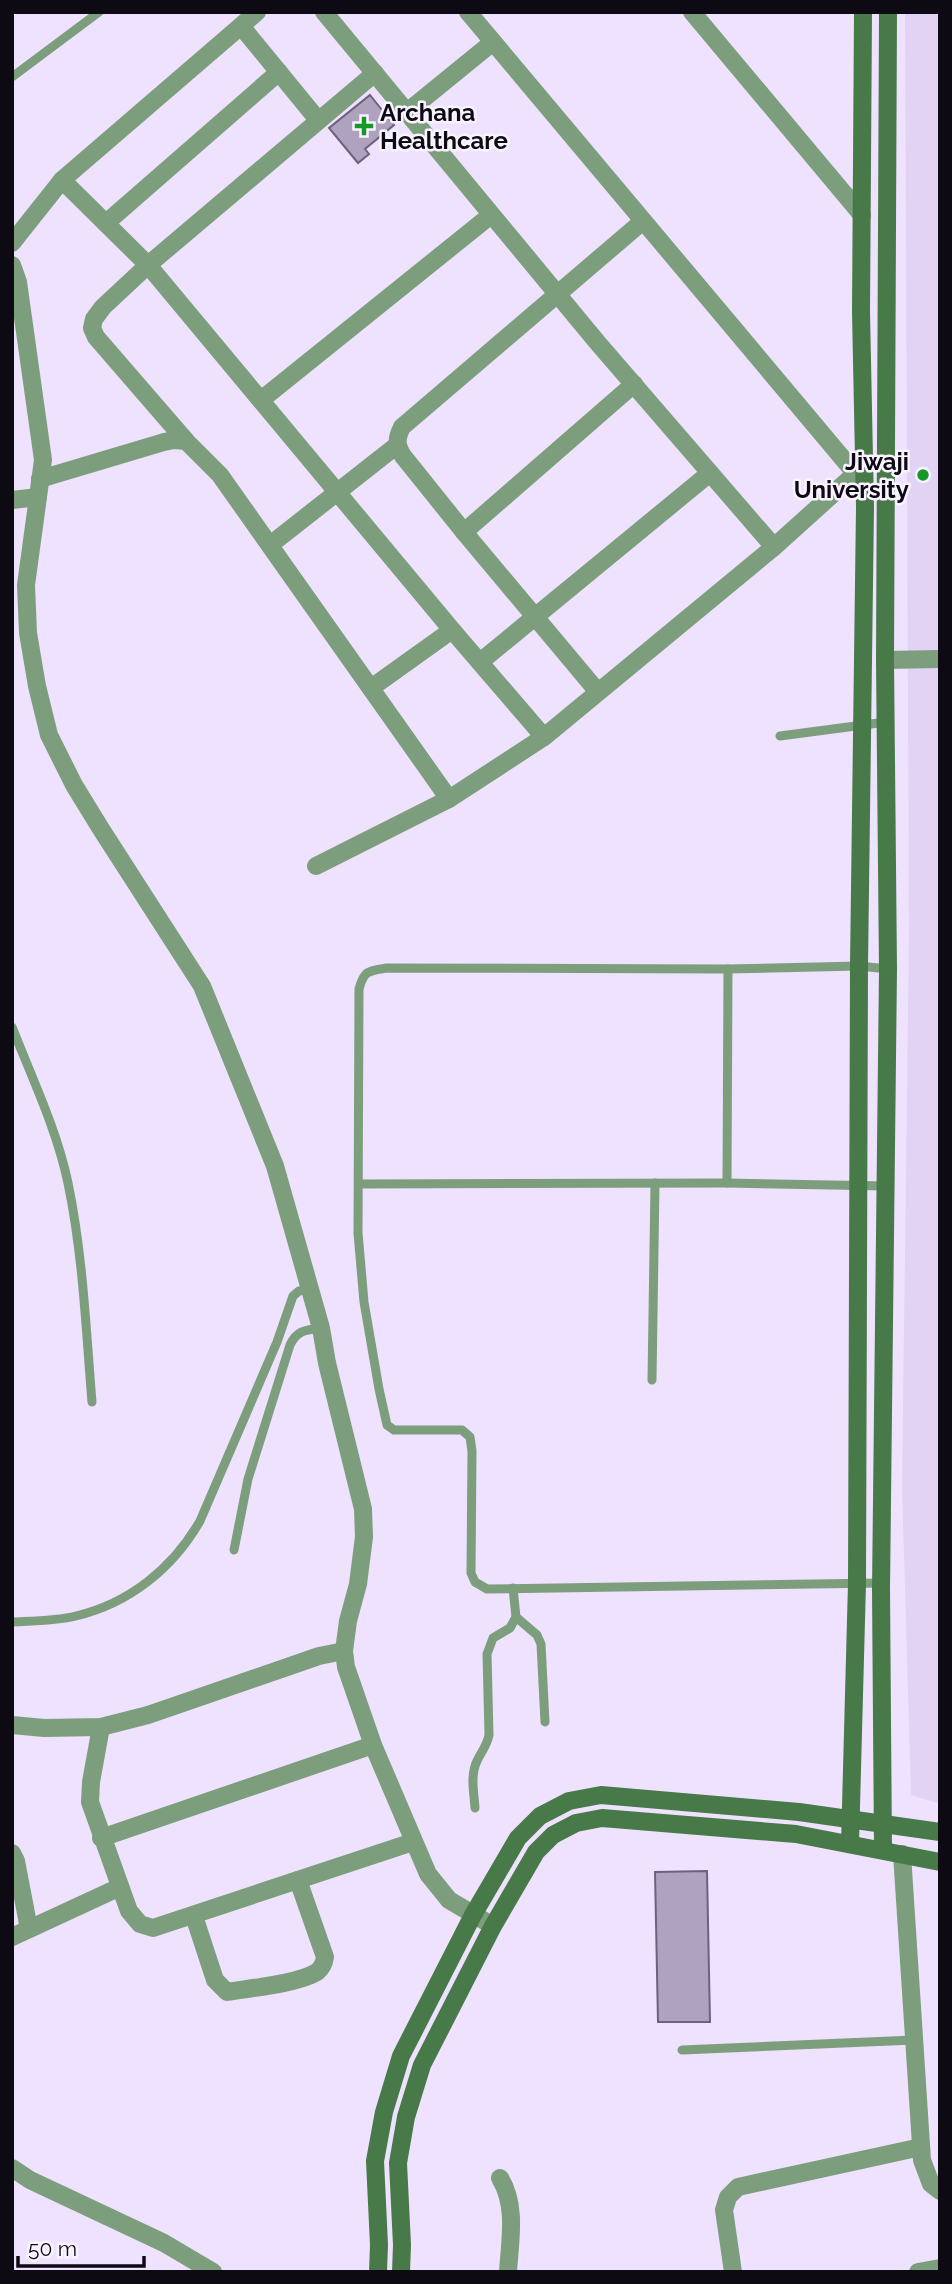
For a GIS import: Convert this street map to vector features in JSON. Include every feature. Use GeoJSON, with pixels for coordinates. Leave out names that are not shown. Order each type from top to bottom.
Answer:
{"type":"FeatureCollection","features":[{"type":"Feature","properties":{"kind":"main road"},"geometry":{"type":"LineString","coordinates":[[850,1844],[856,1583],[863,724],[860,469],[863,12]]}},
{"type":"Feature","properties":{"kind":"main road"},"geometry":{"type":"LineString","coordinates":[[883,1850],[881,1583],[888,969],[885,660],[888,12]]}},
{"type":"Feature","properties":{"kind":"main road"},"geometry":{"type":"LineString","coordinates":[[378,2272],[375,2161],[384,2112],[401,2056],[473,1915],[518,1838],[540,1816],[569,1801],[601,1795],[799,1812],[940,1832]]}},
{"type":"Feature","properties":{"kind":"main road"},"geometry":{"type":"LineString","coordinates":[[401,2272],[398,2163],[406,2117],[422,2065],[493,1926],[536,1852],[553,1835],[576,1823],[602,1818],[796,1834],[940,1862]]}},
{"type":"Feature","properties":{"kind":"main road"},"geometry":{"type":"LineString","coordinates":[[384,2112],[406,2117]]}},
{"type":"Feature","properties":{"kind":"street"},"geometry":{"type":"LineString","coordinates":[[12,243],[62,180],[257,12]]}},
{"type":"Feature","properties":{"kind":"street"},"geometry":{"type":"LineString","coordinates":[[324,12],[491,215],[774,547]]}},
{"type":"Feature","properties":{"kind":"street"},"geometry":{"type":"LineString","coordinates":[[316,866],[449,799],[544,737],[774,547],[860,469],[643,221],[468,12]]}},
{"type":"Feature","properties":{"kind":"street"},"geometry":{"type":"LineString","coordinates":[[692,12],[862,215]]}},
{"type":"Feature","properties":{"kind":"street"},"geometry":{"type":"LineString","coordinates":[[241,26],[318,120]]}},
{"type":"Feature","properties":{"kind":"street"},"geometry":{"type":"LineString","coordinates":[[407,112],[494,42]]}},
{"type":"Feature","properties":{"kind":"street"},"geometry":{"type":"LineString","coordinates":[[106,223],[279,72]]}},
{"type":"Feature","properties":{"kind":"street"},"geometry":{"type":"LineString","coordinates":[[374,73],[148,265],[103,307],[94,319],[92,328],[96,337],[186,441],[220,475],[449,799]]}},
{"type":"Feature","properties":{"kind":"street"},"geometry":{"type":"LineString","coordinates":[[62,180],[148,265],[544,737]]}},
{"type":"Feature","properties":{"kind":"street"},"geometry":{"type":"LineString","coordinates":[[261,400],[491,215]]}},
{"type":"Feature","properties":{"kind":"street"},"geometry":{"type":"LineString","coordinates":[[598,692],[464,532],[397,446],[397,437],[402,427],[643,221]]}},
{"type":"Feature","properties":{"kind":"street"},"geometry":{"type":"LineString","coordinates":[[12,265],[18,282],[43,460],[26,585],[27,633],[49,735],[100,829],[202,986],[275,1166],[321,1328],[363,1509],[364,1537],[358,1584],[348,1621],[344,1651],[346,1667],[373,1745],[428,1874],[449,1900],[493,1926]]}},
{"type":"Feature","properties":{"kind":"street"},"geometry":{"type":"LineString","coordinates":[[464,532],[634,384]]}},
{"type":"Feature","properties":{"kind":"street"},"geometry":{"type":"LineString","coordinates":[[12,500],[164,442],[186,441]]}},
{"type":"Feature","properties":{"kind":"street"},"geometry":{"type":"LineString","coordinates":[[270,545],[397,446]]}},
{"type":"Feature","properties":{"kind":"street"},"geometry":{"type":"LineString","coordinates":[[480,663],[710,473]]}},
{"type":"Feature","properties":{"kind":"street"},"geometry":{"type":"LineString","coordinates":[[371,688],[452,630]]}},
{"type":"Feature","properties":{"kind":"street"},"geometry":{"type":"LineString","coordinates":[[885,660],[940,659]]}},
{"type":"Feature","properties":{"kind":"street"},"geometry":{"type":"LineString","coordinates":[[12,1725],[44,1728],[101,1727],[148,1715],[319,1656],[344,1651]]}},
{"type":"Feature","properties":{"kind":"street"},"geometry":{"type":"LineString","coordinates":[[101,1727],[90,1802],[129,1912],[140,1924],[153,1928],[194,1916],[413,1842]]}},
{"type":"Feature","properties":{"kind":"street"},"geometry":{"type":"LineString","coordinates":[[101,1838],[373,1745]]}},
{"type":"Feature","properties":{"kind":"street"},"geometry":{"type":"LineString","coordinates":[[12,1853],[16,1861],[16,1878],[29,1929]]}},
{"type":"Feature","properties":{"kind":"street"},"geometry":{"type":"LineString","coordinates":[[902,1854],[922,2160],[932,2184],[940,2191]]}},
{"type":"Feature","properties":{"kind":"street"},"geometry":{"type":"LineString","coordinates":[[194,1916],[215,1980],[227,1992],[311,1974],[319,1971],[325,1958],[298,1880]]}},
{"type":"Feature","properties":{"kind":"street"},"geometry":{"type":"LineString","coordinates":[[12,1937],[120,1887]]}},
{"type":"Feature","properties":{"kind":"street"},"geometry":{"type":"LineString","coordinates":[[733,2272],[724,2210],[728,2197],[738,2187],[921,2147]]}},
{"type":"Feature","properties":{"kind":"street"},"geometry":{"type":"LineString","coordinates":[[12,2168],[30,2180],[164,2242],[213,2272]]}},
{"type":"Feature","properties":{"kind":"street"},"geometry":{"type":"LineString","coordinates":[[500,2178],[507,2189],[512,2206],[508,2272]]}},
{"type":"Feature","properties":{"kind":"street"},"geometry":{"type":"LineString","coordinates":[[918,2272],[940,2268]]}},
{"type":"Feature","properties":{"kind":"lane"},"geometry":{"type":"LineString","coordinates":[[12,77],[99,12]]}},
{"type":"Feature","properties":{"kind":"lane"},"geometry":{"type":"LineString","coordinates":[[780,736],[886,722]]}},
{"type":"Feature","properties":{"kind":"lane"},"geometry":{"type":"LineString","coordinates":[[881,1583],[487,1589],[475,1582],[471,1573],[470,1437],[462,1430],[394,1430],[387,1425],[379,1389],[364,1302],[358,1233],[359,989],[362,977],[370,970],[387,968],[728,969],[859,966],[888,969]]}},
{"type":"Feature","properties":{"kind":"lane"},"geometry":{"type":"LineString","coordinates":[[727,1183],[728,969]]}},
{"type":"Feature","properties":{"kind":"lane"},"geometry":{"type":"LineString","coordinates":[[12,1027],[57,1145],[68,1183],[81,1276],[92,1402]]}},
{"type":"Feature","properties":{"kind":"lane"},"geometry":{"type":"LineString","coordinates":[[652,1380],[655,1183]]}},
{"type":"Feature","properties":{"kind":"lane"},"geometry":{"type":"LineString","coordinates":[[359,1184],[727,1183],[886,1186]]}},
{"type":"Feature","properties":{"kind":"lane"},"geometry":{"type":"LineString","coordinates":[[12,1622],[74,1617],[98,1610],[148,1584],[173,1559],[189,1541],[200,1521],[277,1342],[293,1296],[299,1291],[310,1289]]}},
{"type":"Feature","properties":{"kind":"lane"},"geometry":{"type":"LineString","coordinates":[[234,1550],[248,1479],[290,1345],[300,1331],[321,1328]]}},
{"type":"Feature","properties":{"kind":"lane"},"geometry":{"type":"LineString","coordinates":[[475,1808],[473,1776],[489,1735],[487,1654],[493,1638],[510,1628],[516,1616],[513,1588]]}},
{"type":"Feature","properties":{"kind":"lane"},"geometry":{"type":"LineString","coordinates":[[516,1616],[537,1635],[541,1644],[545,1722]]}},
{"type":"Feature","properties":{"kind":"lane"},"geometry":{"type":"LineString","coordinates":[[682,2050],[914,2040]]}},
{"type":"Feature","properties":{"kind":"shaded area","name":"Jiwaji University"},"geometry":{"type":"Polygon","coordinates":[[[905,12],[940,12],[940,1804],[911,1795],[902,1486],[909,937],[905,12]]]}},
{"type":"Feature","properties":{"kind":"building"},"geometry":{"type":"Polygon","coordinates":[[[370,95],[394,125],[365,149],[369,154],[358,163],[329,128],[370,95]]]}},
{"type":"Feature","properties":{"kind":"building"},"geometry":{"type":"Polygon","coordinates":[[[707,1871],[710,2022],[658,2022],[655,1872],[707,1871]]]}},
{"type":"Feature","properties":{"kind":"place","name":"Archana Healthcare"},"geometry":{"type":"Point","coordinates":[364,126]}},
{"type":"Feature","properties":{"kind":"place","name":"Jiwaji University"},"geometry":{"type":"Point","coordinates":[923,475]}}]}
